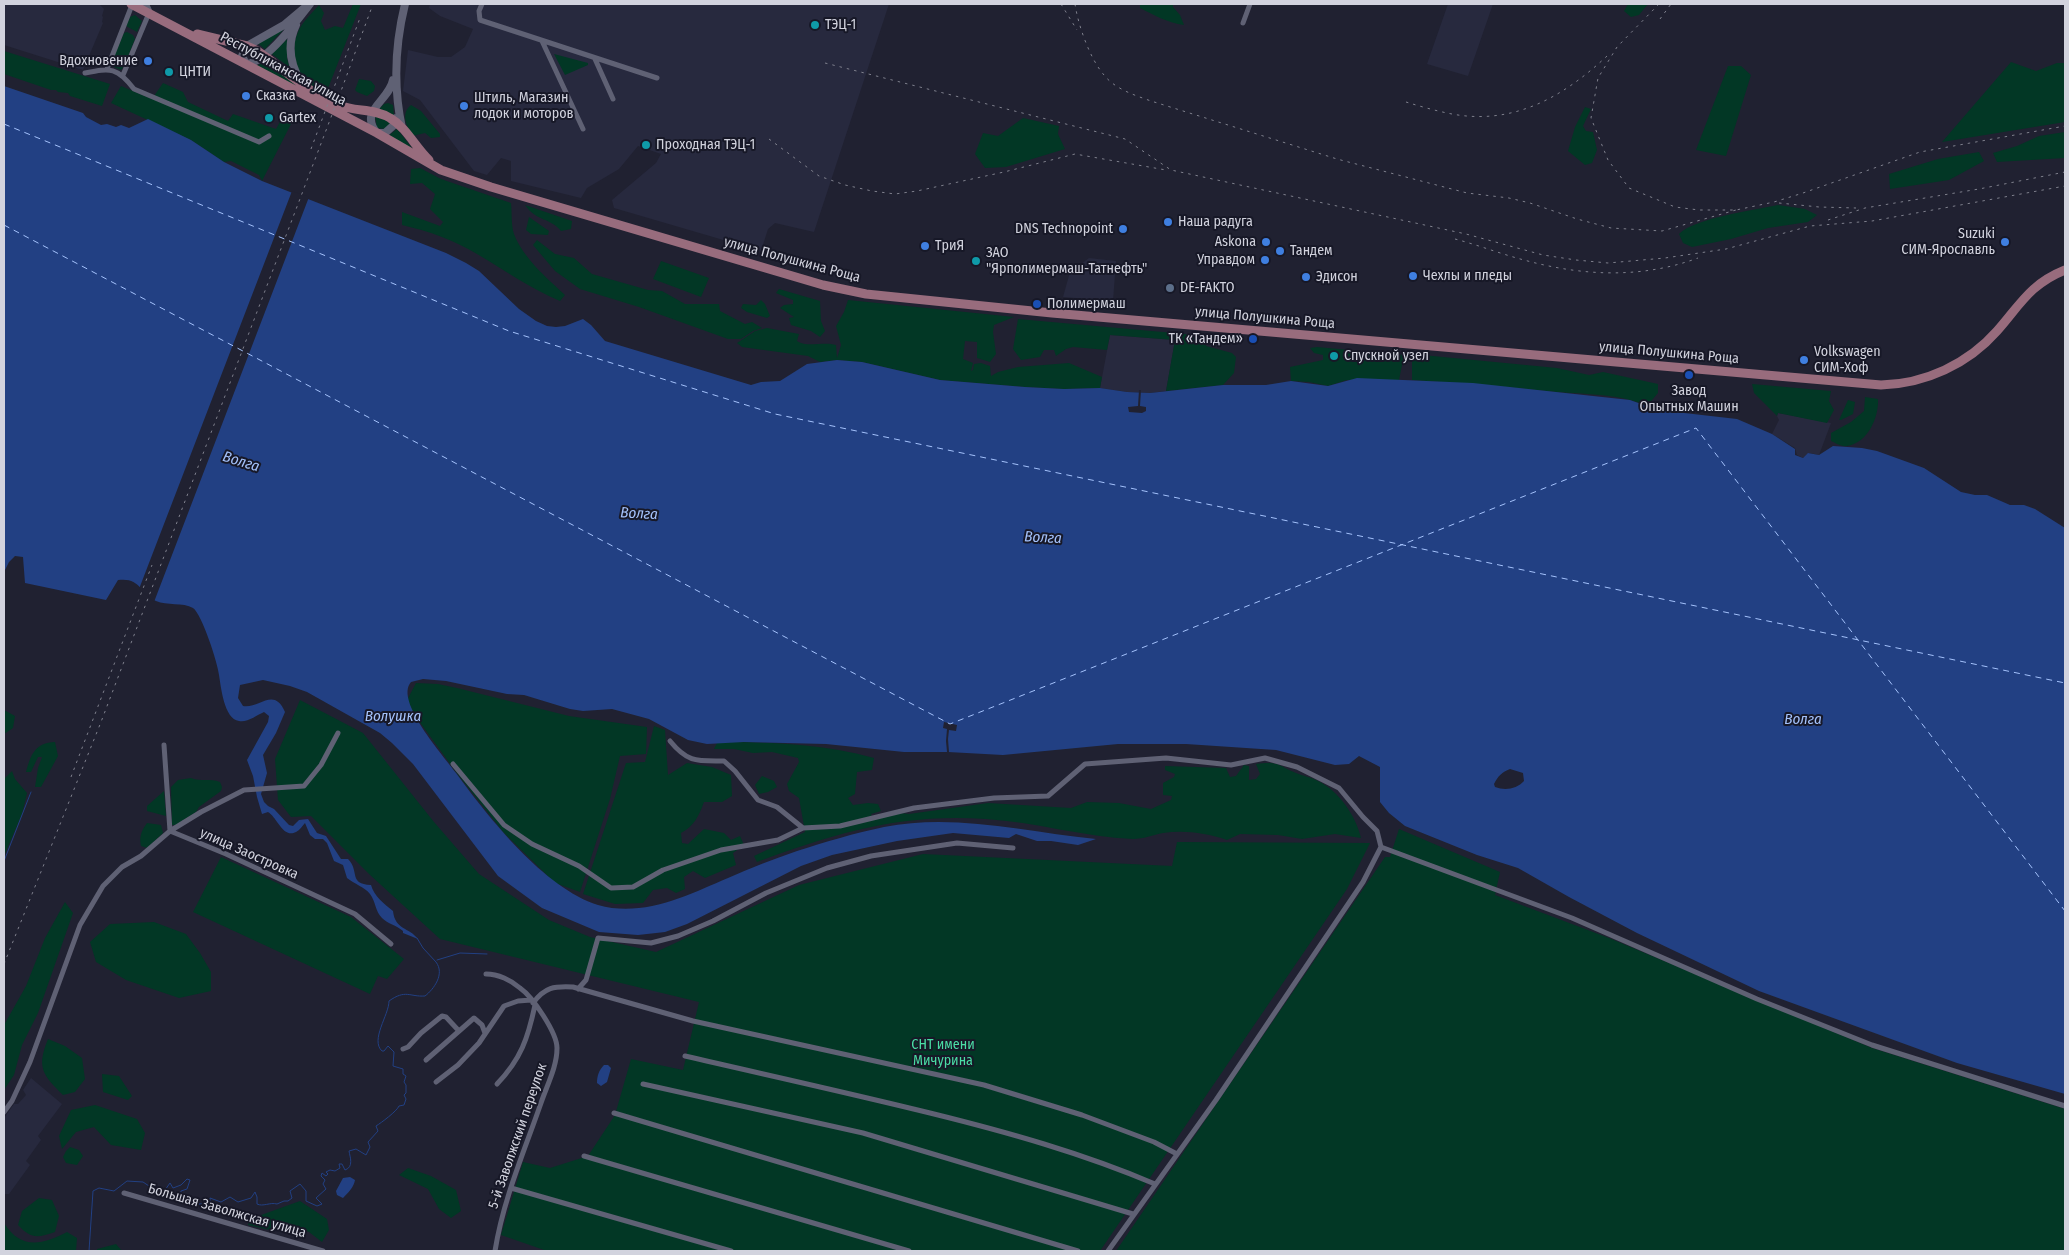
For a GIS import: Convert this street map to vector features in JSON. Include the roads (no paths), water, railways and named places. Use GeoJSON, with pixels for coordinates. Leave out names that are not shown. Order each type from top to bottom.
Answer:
{"type":"FeatureCollection","features":[{"type":"Feature","properties":{"kind":"main road","name":"Республиканская улица"},"geometry":{"type":"LineString","coordinates":[[131,4],[377,133]]}},
{"type":"Feature","properties":{"kind":"main road"},"geometry":{"type":"LineString","coordinates":[[145,4],[149,13]]}},
{"type":"Feature","properties":{"kind":"main road"},"geometry":{"type":"LineString","coordinates":[[310,4],[264,55],[252,64],[246,64],[242,56],[243,50],[284,25],[310,4]]}},
{"type":"Feature","properties":{"kind":"main road","name":"улица Полушкина Роща"},"geometry":{"type":"LineString","coordinates":[[372,110],[392,86],[405,4]]}},
{"type":"Feature","properties":{"kind":"main road"},"geometry":{"type":"LineString","coordinates":[[303,13],[293,32],[290,53],[296,74],[304,86]]}},
{"type":"Feature","properties":{"kind":"main road","name":"Республиканская улица"},"geometry":{"type":"LineString","coordinates":[[178,27],[226,42],[250,44],[319,96],[341,106],[372,110],[386,115],[399,125]]}},
{"type":"Feature","properties":{"kind":"main road","name":"улица Полушкина Роща"},"geometry":{"type":"LineString","coordinates":[[396,68],[399,125],[425,156],[441,170]]}},
{"type":"Feature","properties":{"kind":"main road"},"geometry":{"type":"LineString","coordinates":[[372,110],[370,117],[371,126],[377,133],[385,132],[394,125],[399,125]]}},
{"type":"Feature","properties":{"kind":"main road","name":"улица Полушкина Роща"},"geometry":{"type":"LineString","coordinates":[[377,133],[441,170],[491,187],[828,287],[866,294],[1057,314],[1862,384],[1886,385],[1908,381],[1940,372],[1958,363],[1987,342],[2030,291],[2065,270]]}},
{"type":"Feature","properties":{"kind":"street"},"geometry":{"type":"LineString","coordinates":[[107,69],[131,4]]}},
{"type":"Feature","properties":{"kind":"street"},"geometry":{"type":"LineString","coordinates":[[482,4],[479,11],[480,20],[657,78]]}},
{"type":"Feature","properties":{"kind":"street"},"geometry":{"type":"LineString","coordinates":[[1243,23],[1250,4]]}},
{"type":"Feature","properties":{"kind":"street"},"geometry":{"type":"LineString","coordinates":[[123,75],[149,13]]}},
{"type":"Feature","properties":{"kind":"street"},"geometry":{"type":"LineString","coordinates":[[542,41],[583,129]]}},
{"type":"Feature","properties":{"kind":"street"},"geometry":{"type":"LineString","coordinates":[[595,59],[613,100]]}},
{"type":"Feature","properties":{"kind":"street"},"geometry":{"type":"LineString","coordinates":[[84,73],[107,69],[123,75],[134,89],[259,142],[269,136]]}},
{"type":"Feature","properties":{"kind":"street"},"geometry":{"type":"LineString","coordinates":[[4,1112],[12,1101],[30,1062],[80,925],[103,886],[122,866],[141,856],[170,831],[201,812],[248,789],[304,786],[321,765],[338,732]]}},
{"type":"Feature","properties":{"kind":"street"},"geometry":{"type":"LineString","coordinates":[[670,740],[681,754],[698,761],[724,761],[735,771],[758,800],[777,807],[803,828]]}},
{"type":"Feature","properties":{"kind":"street"},"geometry":{"type":"LineString","coordinates":[[164,745],[170,831]]}},
{"type":"Feature","properties":{"kind":"street"},"geometry":{"type":"LineString","coordinates":[[453,764],[504,825],[532,844],[579,866],[612,888],[633,887],[663,870],[721,850],[778,840],[803,828],[840,826],[914,808],[994,798],[1048,796],[1085,764],[1166,758],[1231,765],[1265,758],[1297,767],[1340,788],[1377,831],[1381,847],[1363,882],[1305,970],[1108,1251]]}},
{"type":"Feature","properties":{"kind":"street","name":"улица Заостровка"},"geometry":{"type":"LineString","coordinates":[[170,831],[226,854],[355,914],[390,944]]}},
{"type":"Feature","properties":{"kind":"street"},"geometry":{"type":"LineString","coordinates":[[578,989],[586,980],[598,938],[651,943],[678,936],[713,921],[766,893],[827,868],[871,856],[957,843],[1012,848]]}},
{"type":"Feature","properties":{"kind":"street"},"geometry":{"type":"LineString","coordinates":[[1381,847],[1572,918],[1757,999],[1872,1045],[2065,1106]]}},
{"type":"Feature","properties":{"kind":"street","name":"5-й Заволжский переулок"},"geometry":{"type":"LineString","coordinates":[[486,974],[502,977],[522,988],[556,1040],[557,1058],[500,1222],[495,1251]]}},
{"type":"Feature","properties":{"kind":"street"},"geometry":{"type":"LineString","coordinates":[[497,1084],[508,1073],[527,1039],[533,1003],[544,991],[564,986],[694,1022],[984,1085],[1082,1115],[1154,1142],[1176,1154]]}},
{"type":"Feature","properties":{"kind":"street"},"geometry":{"type":"LineString","coordinates":[[436,1082],[458,1065],[479,1043],[504,1006],[518,1001],[533,1003]]}},
{"type":"Feature","properties":{"kind":"street"},"geometry":{"type":"LineString","coordinates":[[402,1049],[408,1047],[421,1033],[442,1016],[446,1017],[459,1031]]}},
{"type":"Feature","properties":{"kind":"street"},"geometry":{"type":"LineString","coordinates":[[426,1060],[474,1018],[482,1025],[485,1032]]}},
{"type":"Feature","properties":{"kind":"street"},"geometry":{"type":"LineString","coordinates":[[686,1056],[868,1098],[1024,1137],[1125,1171],[1155,1184]]}},
{"type":"Feature","properties":{"kind":"street"},"geometry":{"type":"LineString","coordinates":[[643,1084],[863,1133],[1133,1214]]}},
{"type":"Feature","properties":{"kind":"street"},"geometry":{"type":"LineString","coordinates":[[614,1113],[1078,1251]]}},
{"type":"Feature","properties":{"kind":"street"},"geometry":{"type":"LineString","coordinates":[[584,1156],[909,1251]]}},
{"type":"Feature","properties":{"kind":"street"},"geometry":{"type":"LineString","coordinates":[[511,1188],[731,1251]]}},
{"type":"Feature","properties":{"kind":"street","name":"Большая Заволжская улица"},"geometry":{"type":"LineString","coordinates":[[124,1193],[323,1251]]}},
{"type":"Feature","properties":{"kind":"water","name":"Волга"},"geometry":{"type":"Polygon","coordinates":[[[4,86],[83,113],[86,117],[101,125],[107,124],[116,127],[121,125],[129,128],[148,119],[191,140],[224,162],[262,181],[446,253],[466,263],[479,271],[519,309],[547,326],[565,326],[583,319],[605,341],[751,385],[761,382],[780,381],[807,364],[837,360],[862,362],[940,380],[1064,389],[1100,388],[1150,393],[1223,385],[1266,385],[1291,381],[1328,386],[1357,378],[1473,383],[1630,400],[1658,410],[1737,419],[1772,434],[1795,449],[1795,455],[1803,458],[1808,453],[1819,455],[1833,446],[1877,451],[1924,468],[1961,492],[1987,495],[2010,505],[2024,505],[2035,509],[2065,528],[2065,1094],[1957,1063],[1759,991],[1637,933],[1518,868],[1477,855],[1405,826],[1389,813],[1380,802],[1380,767],[1359,756],[1349,764],[1335,765],[1276,750],[1186,744],[1118,744],[1003,755],[904,752],[826,744],[744,742],[707,744],[688,740],[649,719],[612,709],[583,711],[524,695],[507,694],[446,681],[423,679],[411,682],[408,691],[409,702],[415,715],[432,742],[501,830],[538,868],[558,884],[598,905],[632,909],[665,903],[797,851],[862,832],[911,823],[937,822],[990,825],[1096,839],[1078,845],[1037,841],[1016,834],[1009,838],[953,833],[897,841],[832,855],[801,866],[687,924],[665,932],[638,935],[599,932],[542,908],[498,876],[413,764],[380,733],[307,692],[290,686],[263,680],[240,685],[238,698],[243,706],[255,705],[271,699],[281,704],[285,712],[276,733],[263,755],[267,773],[261,794],[264,802],[274,809],[289,825],[293,826],[299,820],[308,819],[317,833],[326,836],[341,859],[348,859],[359,882],[371,885],[377,896],[393,911],[396,922],[418,939],[403,933],[403,931],[382,918],[370,894],[347,878],[343,865],[334,861],[327,843],[323,839],[315,839],[310,835],[305,823],[296,832],[287,833],[268,812],[262,814],[247,760],[268,722],[269,716],[264,712],[249,720],[239,721],[230,715],[224,702],[213,651],[201,619],[193,608],[156,601],[135,583],[125,580],[118,580],[106,600],[25,583],[23,557],[15,556],[9,562],[4,572],[4,86]],[[1510,769],[1507,770],[1497,779],[1494,784],[1495,787],[1507,789],[1518,786],[1524,781],[1523,773],[1510,769]]]}},
{"type":"Feature","properties":{"kind":"water"},"geometry":{"type":"Polygon","coordinates":[[[604,1065],[608,1065],[611,1068],[607,1082],[601,1086],[597,1083],[597,1078],[604,1065]]]}},
{"type":"Feature","properties":{"kind":"water"},"geometry":{"type":"Polygon","coordinates":[[[350,1177],[355,1180],[350,1190],[343,1198],[337,1195],[336,1191],[343,1178],[350,1177]]]}},
{"type":"Feature","properties":{"kind":"waterway"},"geometry":{"type":"LineString","coordinates":[[4,861],[31,792]]}},
{"type":"Feature","properties":{"kind":"waterway"},"geometry":{"type":"LineString","coordinates":[[89,1251],[93,1191],[99,1188],[114,1191],[127,1181],[143,1182],[149,1186],[151,1184],[165,1190],[170,1183],[173,1188],[181,1185],[187,1179],[190,1180],[187,1189],[181,1191],[180,1200],[187,1204],[207,1204],[210,1198],[221,1202],[230,1197],[238,1202],[251,1198],[255,1192],[257,1204],[277,1204],[292,1198],[290,1191],[300,1184],[306,1191],[306,1201],[317,1206],[322,1204],[316,1198],[326,1189],[323,1184],[325,1180],[321,1176],[322,1173],[326,1176],[328,1174],[326,1172],[330,1170],[335,1171],[340,1168],[339,1164],[342,1164],[345,1170],[348,1169],[351,1162],[349,1151],[356,1149],[366,1155],[370,1147],[368,1142],[378,1131],[376,1126],[399,1106],[404,1105],[406,1099],[404,1095],[406,1093],[404,1082],[406,1076],[403,1074],[403,1069],[393,1066],[394,1052],[388,1046],[382,1051],[378,1041],[389,1001],[404,994],[425,996],[432,989],[439,976],[436,962],[423,948],[417,938]]}},
{"type":"Feature","properties":{"kind":"waterway"},"geometry":{"type":"LineString","coordinates":[[437,960],[460,953],[487,954]]}},
{"type":"Feature","properties":{"kind":"railway"},"geometry":{"type":"LineString","coordinates":[[4,964],[101,722],[373,4]]}},
{"type":"Feature","properties":{"kind":"railway"},"geometry":{"type":"LineString","coordinates":[[1061,4],[1077,30]]}},
{"type":"Feature","properties":{"kind":"railway"},"geometry":{"type":"LineString","coordinates":[[1075,4],[1089,51],[1108,80],[1119,88],[1151,101],[1337,159],[1467,193],[1509,198],[1530,203],[1611,228],[1662,231],[1736,210]]}},
{"type":"Feature","properties":{"kind":"railway"},"geometry":{"type":"LineString","coordinates":[[1659,4],[1617,47],[1598,78],[1591,118],[1608,160],[1629,188],[1675,207],[1699,210],[1736,210],[1774,202],[1803,193],[1920,152],[2065,126]]}},
{"type":"Feature","properties":{"kind":"railway"},"geometry":{"type":"LineString","coordinates":[[1660,19],[1671,4]]}},
{"type":"Feature","properties":{"kind":"railway"},"geometry":{"type":"LineString","coordinates":[[311,149],[360,18]]}},
{"type":"Feature","properties":{"kind":"railway"},"geometry":{"type":"LineString","coordinates":[[1406,102],[1447,113],[1470,116],[1493,116],[1514,112],[1534,105],[1572,85],[1607,56]]}},
{"type":"Feature","properties":{"kind":"railway"},"geometry":{"type":"LineString","coordinates":[[825,63],[1125,139],[1171,170],[1466,234],[1543,255],[1576,260],[1608,263],[1665,258],[1726,249],[1810,226],[1872,221],[2065,186]]}},
{"type":"Feature","properties":{"kind":"railway"},"geometry":{"type":"LineString","coordinates":[[769,139],[819,176],[845,185],[895,194],[1004,172],[1075,154],[1166,170]]}},
{"type":"Feature","properties":{"kind":"railway"},"geometry":{"type":"LineString","coordinates":[[1828,220],[1865,208],[2065,172]]}},
{"type":"Feature","properties":{"kind":"railway"},"geometry":{"type":"LineString","coordinates":[[1779,203],[1856,208]]}},
{"type":"Feature","properties":{"kind":"railway"},"geometry":{"type":"LineString","coordinates":[[1455,239],[1515,258],[1590,272],[1633,272],[1677,265],[1698,258]]}},
{"type":"Feature","properties":{"kind":"railway"},"geometry":{"type":"LineString","coordinates":[[71,777],[152,565]]}},
{"type":"Feature","properties":{"kind":"place","name":"ТЭЦ-1"},"geometry":{"type":"Point","coordinates":[815,25]}},
{"type":"Feature","properties":{"kind":"place","name":"Вдохновение"},"geometry":{"type":"Point","coordinates":[148,61]}},
{"type":"Feature","properties":{"kind":"place","name":"ЦНТИ"},"geometry":{"type":"Point","coordinates":[169,72]}},
{"type":"Feature","properties":{"kind":"place","name":"Сказка"},"geometry":{"type":"Point","coordinates":[246,96]}},
{"type":"Feature","properties":{"kind":"place","name":"Штиль, Магазин лодок и моторов"},"geometry":{"type":"Point","coordinates":[464,106]}},
{"type":"Feature","properties":{"kind":"place","name":"Gartex"},"geometry":{"type":"Point","coordinates":[269,118]}},
{"type":"Feature","properties":{"kind":"place","name":"Проходная ТЭЦ-1"},"geometry":{"type":"Point","coordinates":[646,145]}},
{"type":"Feature","properties":{"kind":"place","name":"Наша радуга"},"geometry":{"type":"Point","coordinates":[1168,222]}},
{"type":"Feature","properties":{"kind":"place","name":"DNS Technopoint"},"geometry":{"type":"Point","coordinates":[1123,229]}},
{"type":"Feature","properties":{"kind":"place","name":"Askona"},"geometry":{"type":"Point","coordinates":[1266,242]}},
{"type":"Feature","properties":{"kind":"place","name":"Suzuki СИМ-Ярославль"},"geometry":{"type":"Point","coordinates":[2005,242]}},
{"type":"Feature","properties":{"kind":"place","name":"ТриЯ"},"geometry":{"type":"Point","coordinates":[925,246]}},
{"type":"Feature","properties":{"kind":"place","name":"Тандем"},"geometry":{"type":"Point","coordinates":[1280,251]}},
{"type":"Feature","properties":{"kind":"place","name":"Управдом"},"geometry":{"type":"Point","coordinates":[1265,260]}},
{"type":"Feature","properties":{"kind":"place","name":"ЗАО \"Ярполимермаш-Татнефть\""},"geometry":{"type":"Point","coordinates":[976,261]}},
{"type":"Feature","properties":{"kind":"place","name":"Чехлы и пледы"},"geometry":{"type":"Point","coordinates":[1413,276]}},
{"type":"Feature","properties":{"kind":"place","name":"Эдисон"},"geometry":{"type":"Point","coordinates":[1306,277]}},
{"type":"Feature","properties":{"kind":"place","name":"DE-FAKTO"},"geometry":{"type":"Point","coordinates":[1170,288]}},
{"type":"Feature","properties":{"kind":"place","name":"Полимермаш"},"geometry":{"type":"Point","coordinates":[1037,304]}},
{"type":"Feature","properties":{"kind":"place","name":"ТК «Тандем»"},"geometry":{"type":"Point","coordinates":[1253,339]}},
{"type":"Feature","properties":{"kind":"place","name":"Спускной узел"},"geometry":{"type":"Point","coordinates":[1334,356]}},
{"type":"Feature","properties":{"kind":"place","name":"Volkswagen СИМ-Хоф"},"geometry":{"type":"Point","coordinates":[1804,360]}},
{"type":"Feature","properties":{"kind":"place","name":"Завод Опытных Машин"},"geometry":{"type":"Point","coordinates":[1689,375]}},
{"type":"Feature","properties":{"kind":"water label","name":"Волушка"},"geometry":{"type":"Point","coordinates":[393,717]}},
{"type":"Feature","properties":{"kind":"park label","name":"СНТ имени Мичурина"},"geometry":{"type":"Point","coordinates":[943,1054]}}]}
